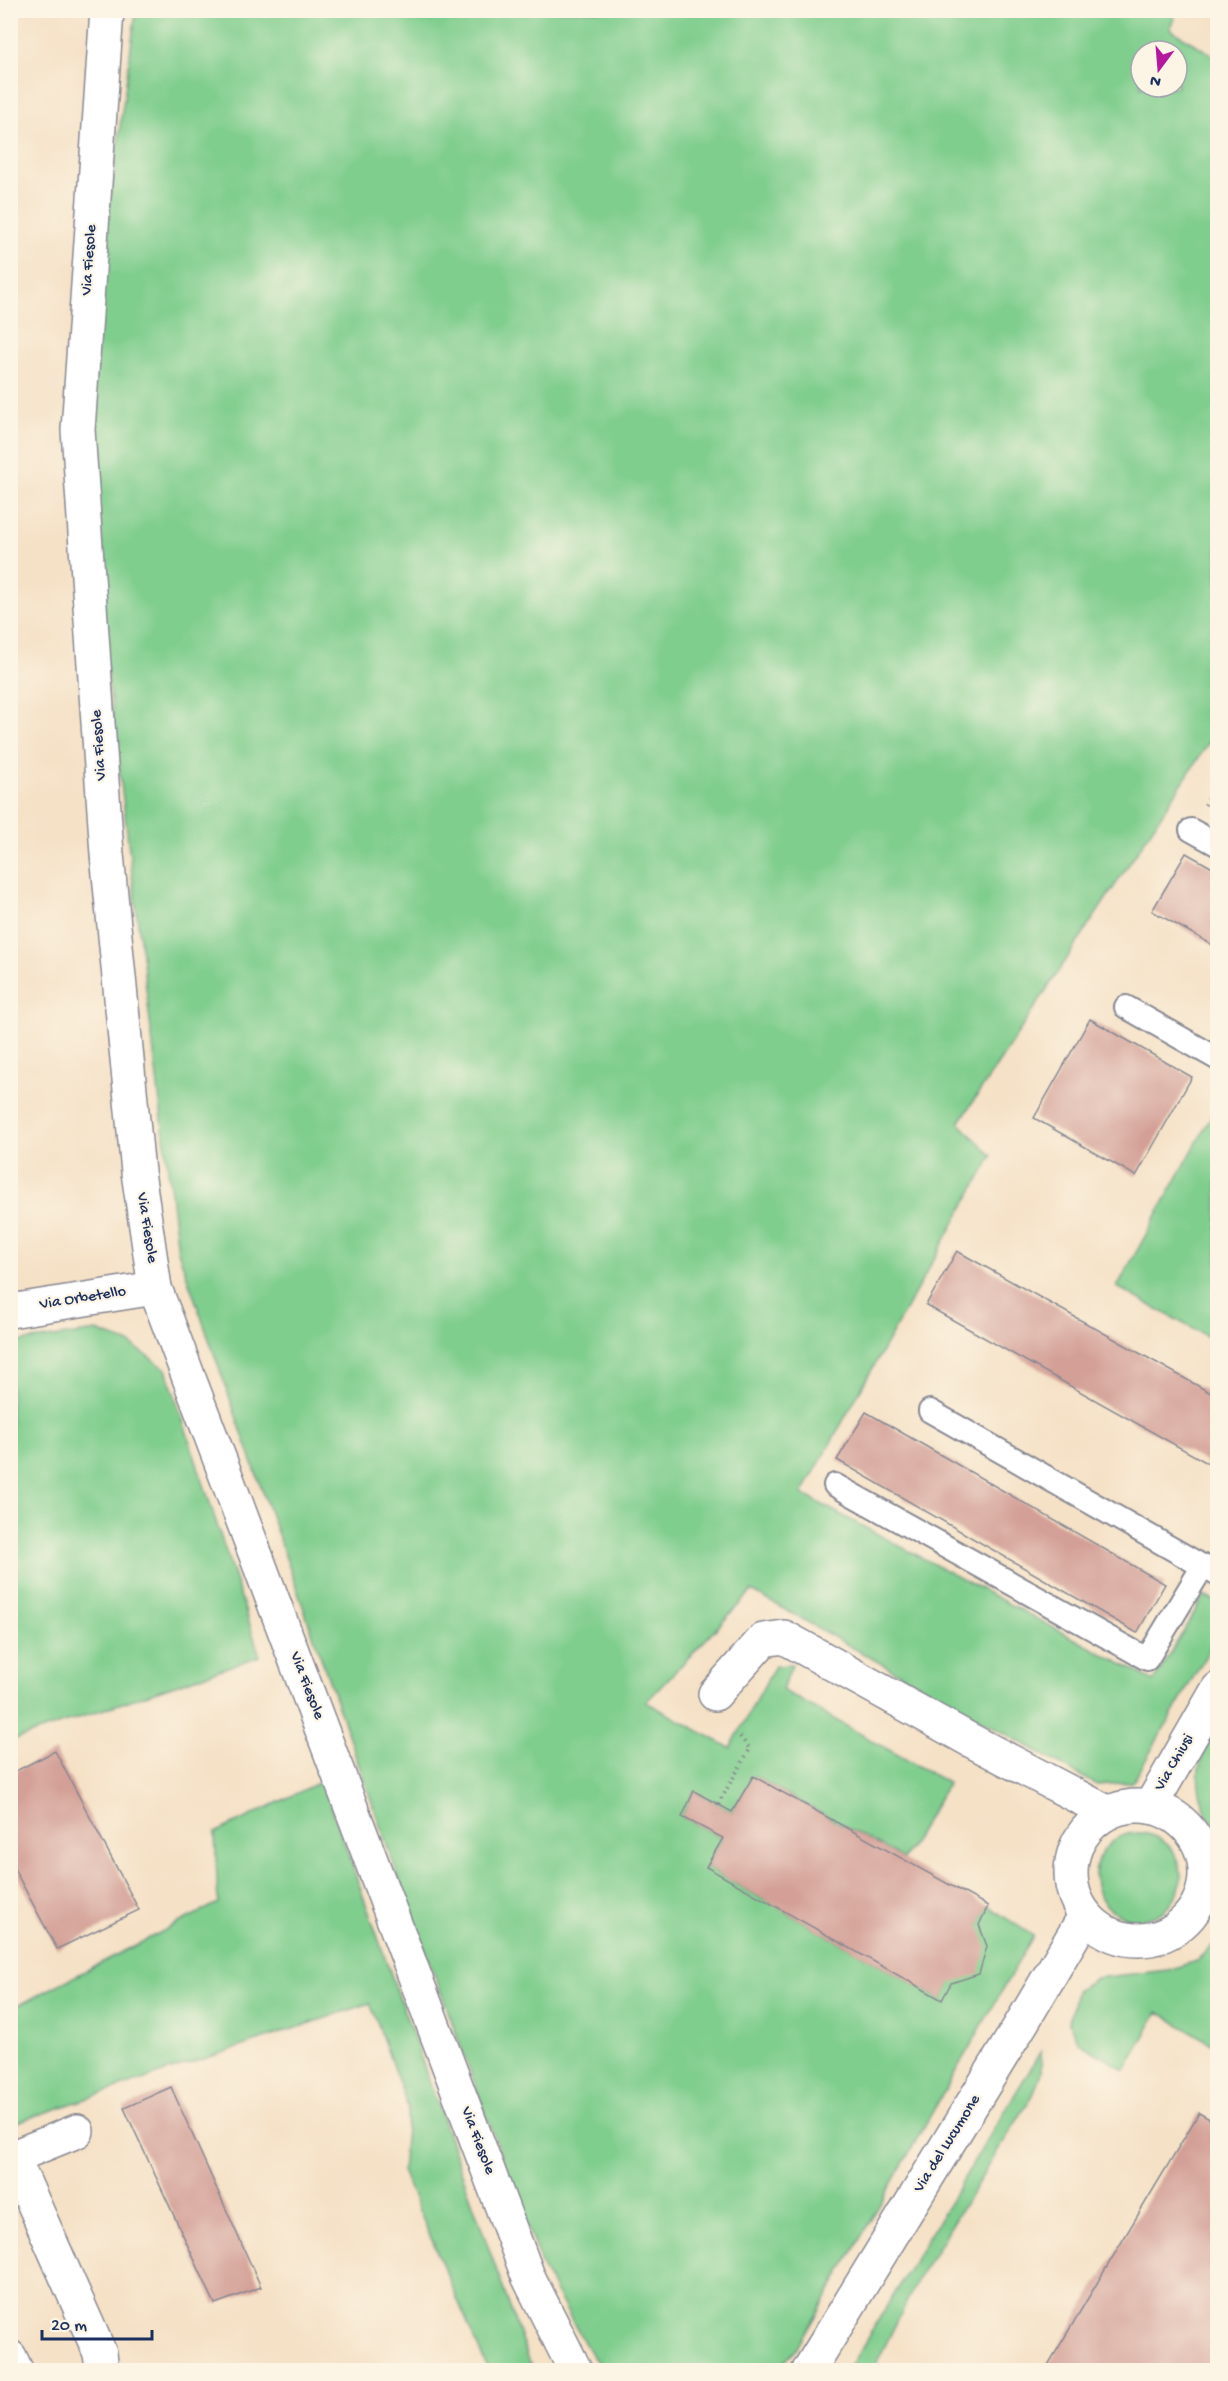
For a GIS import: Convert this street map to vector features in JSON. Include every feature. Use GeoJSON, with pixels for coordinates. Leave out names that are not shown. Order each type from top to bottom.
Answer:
{"type":"FeatureCollection","features":[{"type":"Feature","properties":{"kind":"street","name":"Via Fiesole"},"geometry":{"type":"LineString","coordinates":[[107,10],[78,430],[107,854],[138,1172],[155,1288],[528,2277],[575,2370]]}},
{"type":"Feature","properties":{"kind":"street","name":"Via Orbetello"},"geometry":{"type":"LineString","coordinates":[[10,1311],[155,1288]]}},
{"type":"Feature","properties":{"kind":"street"},"geometry":{"type":"LineString","coordinates":[[715,1694],[763,1640],[784,1637],[970,1740],[1107,1812]]}},
{"type":"Feature","properties":{"kind":"street","name":"Via Chiusi"},"geometry":{"type":"LineString","coordinates":[[1150,1807],[1218,1689]]}},
{"type":"Feature","properties":{"kind":"street"},"geometry":{"type":"LineString","coordinates":[[1194,1836],[1203,1854],[1206,1873],[1203,1892],[1206,1910],[1163,1936],[1142,1941],[1121,1938],[1101,1930],[1085,1916],[1075,1899],[1070,1879],[1071,1859],[1078,1840],[1091,1824],[1107,1812],[1128,1806],[1150,1807],[1168,1812],[1183,1822],[1218,1860]]}},
{"type":"Feature","properties":{"kind":"street","name":"Via del Lucumone"},"geometry":{"type":"LineString","coordinates":[[808,2370],[1085,1916]]}},
{"type":"Feature","properties":{"kind":"street"},"geometry":{"type":"LineString","coordinates":[[77,2131],[13,2157],[100,2353],[102,2370]]}},
{"type":"Feature","properties":{"kind":"street"},"geometry":{"type":"LineString","coordinates":[[10,2357],[16,2370]]}},
{"type":"Feature","properties":{"kind":"lane"},"geometry":{"type":"LineString","coordinates":[[1191,830],[1218,845]]}},
{"type":"Feature","properties":{"kind":"lane"},"geometry":{"type":"LineString","coordinates":[[1126,1008],[1218,1059]]}},
{"type":"Feature","properties":{"kind":"lane"},"geometry":{"type":"LineString","coordinates":[[835,1485],[1148,1659],[1210,1571],[930,1411]]}},
{"type":"Feature","properties":{"kind":"path"},"geometry":{"type":"LineString","coordinates":[[718,1804],[750,1749],[738,1734]]}},
{"type":"Feature","properties":{"kind":"green space"},"geometry":{"type":"Polygon","coordinates":[[[1177,10],[1170,29],[1186,39],[1129,39],[1129,99],[1189,99],[1189,41],[1217,58],[1217,730],[959,1123],[992,1156],[802,1494],[1154,1681],[1204,1596],[1217,1602],[1217,1636],[1133,1782],[1097,1785],[752,1591],[646,1702],[730,1748],[775,1666],[792,1665],[782,1690],[948,1783],[904,1859],[754,1776],[732,1812],[694,1791],[682,1817],[723,1838],[706,1867],[942,2000],[988,1906],[1033,1936],[797,2349],[776,2370],[606,2370],[592,2356],[543,2269],[389,1851],[178,1251],[78,430],[136,11],[1177,10]]]}},
{"type":"Feature","properties":{"kind":"green space"},"geometry":{"type":"Polygon","coordinates":[[[1217,1106],[1217,1342],[1117,1287],[1217,1106]]]}},
{"type":"Feature","properties":{"kind":"green space"},"geometry":{"type":"Polygon","coordinates":[[[97,1331],[129,1343],[166,1369],[260,1656],[11,1741],[11,1343],[97,1331]]]}},
{"type":"Feature","properties":{"kind":"green space"},"geometry":{"type":"Polygon","coordinates":[[[1215,1730],[1218,1732],[1217,1826],[1206,1813],[1198,1773],[1205,1749],[1215,1730]]]}},
{"type":"Feature","properties":{"kind":"green space"},"geometry":{"type":"Polygon","coordinates":[[[322,1781],[533,2370],[488,2370],[402,2171],[408,2108],[370,2003],[17,2122],[11,2109],[11,2009],[218,1903],[215,1833],[322,1781]]]}},
{"type":"Feature","properties":{"kind":"green space"},"geometry":{"type":"Polygon","coordinates":[[[1138,1833],[1154,1837],[1168,1846],[1177,1860],[1181,1876],[1177,1892],[1168,1906],[1154,1915],[1138,1919],[1122,1915],[1108,1906],[1099,1892],[1095,1876],[1099,1860],[1108,1846],[1122,1837],[1138,1833]]]}},
{"type":"Feature","properties":{"kind":"green space"},"geometry":{"type":"Polygon","coordinates":[[[1217,1943],[1217,2047],[1158,2012],[1125,2070],[1079,2043],[1069,2023],[1076,1991],[1096,1978],[1168,1970],[1196,1961],[1217,1943]]]}},
{"type":"Feature","properties":{"kind":"green space"},"geometry":{"type":"Polygon","coordinates":[[[1041,2051],[1041,2072],[1033,2095],[919,2277],[873,2370],[848,2370],[1041,2051]]]}},
{"type":"Feature","properties":{"kind":"building"},"geometry":{"type":"Polygon","coordinates":[[[1186,853],[1218,871],[1218,948],[1152,911],[1186,853]]]}},
{"type":"Feature","properties":{"kind":"building"},"geometry":{"type":"Polygon","coordinates":[[[1090,1019],[1192,1077],[1136,1176],[1034,1118],[1090,1019]]]}},
{"type":"Feature","properties":{"kind":"building"},"geometry":{"type":"Polygon","coordinates":[[[957,1251],[1218,1397],[1218,1469],[926,1305],[957,1251]]]}},
{"type":"Feature","properties":{"kind":"building"},"geometry":{"type":"Polygon","coordinates":[[[866,1412],[1165,1584],[1137,1633],[837,1460],[866,1412]]]}},
{"type":"Feature","properties":{"kind":"building"},"geometry":{"type":"Polygon","coordinates":[[[55,1751],[139,1910],[57,1949],[10,1861],[10,1774],[55,1751]]]}},
{"type":"Feature","properties":{"kind":"building"},"geometry":{"type":"Polygon","coordinates":[[[753,1776],[988,1906],[979,1925],[987,1946],[979,1974],[951,1983],[942,2000],[706,1867],[723,1838],[682,1817],[694,1791],[732,1812],[753,1776]]]}},
{"type":"Feature","properties":{"kind":"building"},"geometry":{"type":"Polygon","coordinates":[[[171,2087],[261,2287],[215,2304],[124,2108],[171,2087]]]}},
{"type":"Feature","properties":{"kind":"building"},"geometry":{"type":"Polygon","coordinates":[[[1199,2113],[1218,2124],[1218,2370],[1045,2370],[1199,2113]]]}}]}
